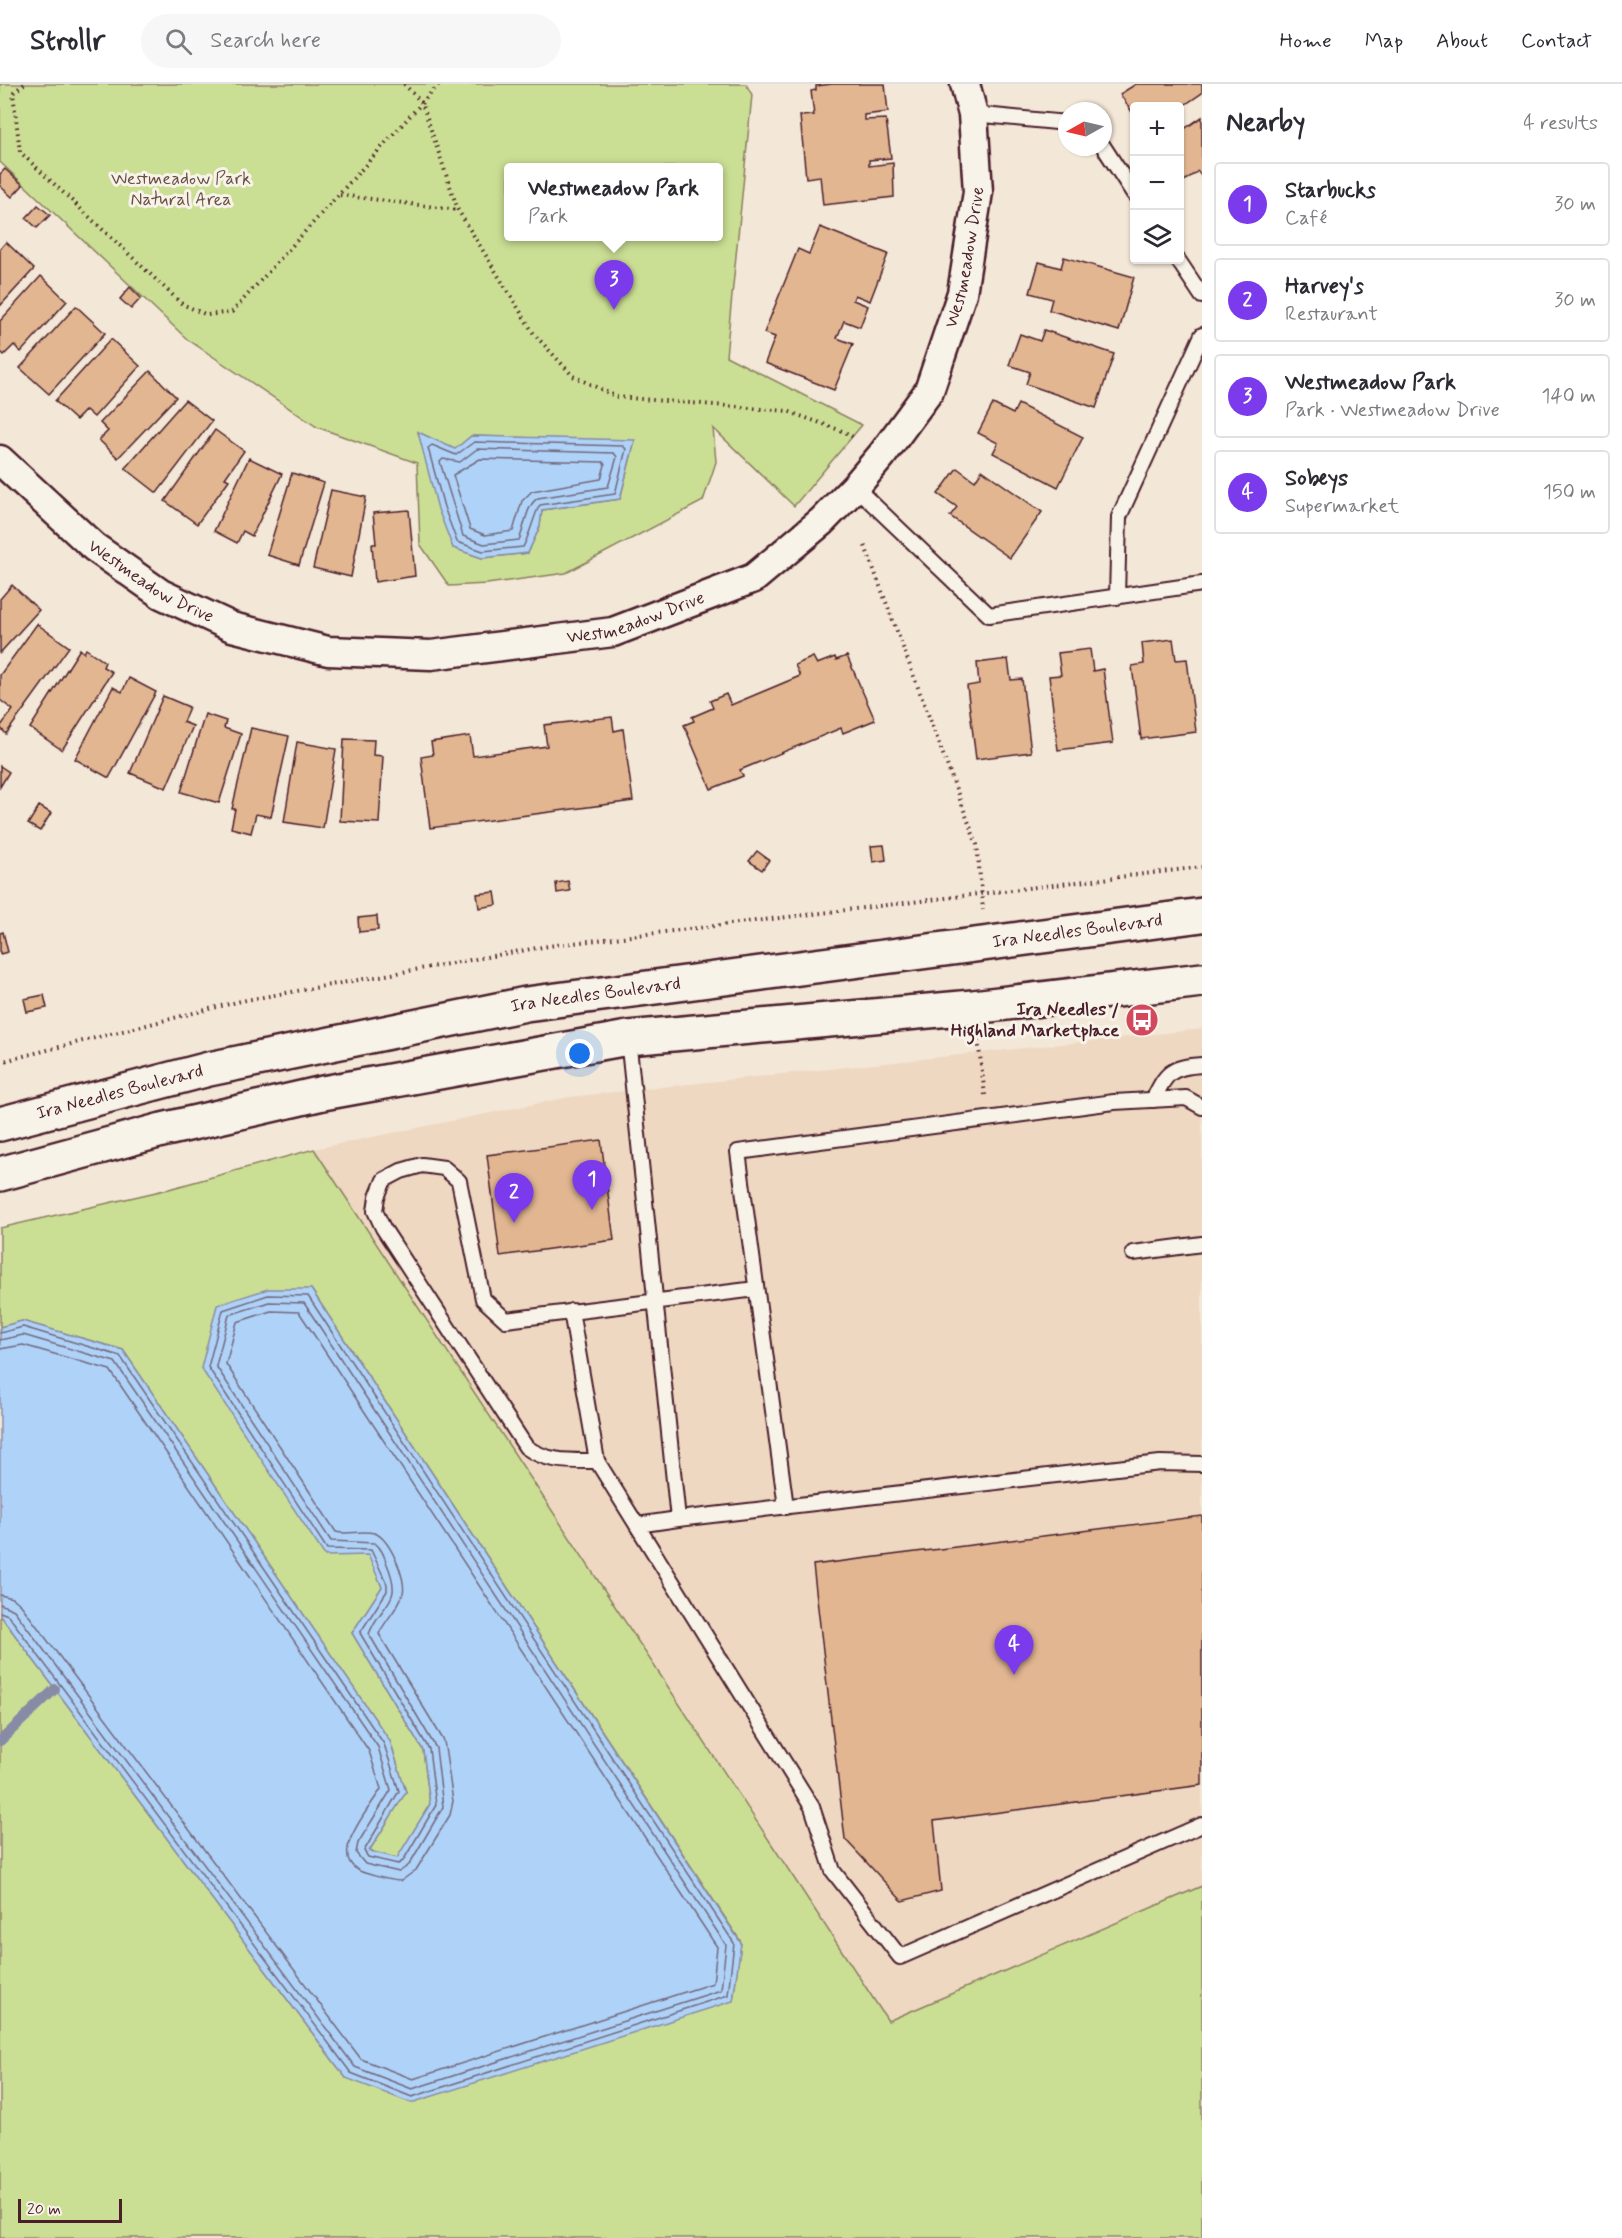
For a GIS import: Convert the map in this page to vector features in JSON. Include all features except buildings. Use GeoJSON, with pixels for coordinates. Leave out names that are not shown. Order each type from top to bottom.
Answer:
{"type":"FeatureCollection","features":[{"type":"Feature","properties":{"kind":"main road","name":"Ira Needles Boulevard"},"geometry":{"type":"LineString","coordinates":[[0,1124],[209,1069],[526,1004],[1202,915]]}},
{"type":"Feature","properties":{"kind":"main road"},"geometry":{"type":"LineString","coordinates":[[0,1174],[162,1130],[323,1093],[628,1038],[973,1007],[1202,980]]}},
{"type":"Feature","properties":{"kind":"street","name":"Westmeadow Drive"},"geometry":{"type":"LineString","coordinates":[[0,460],[94,547],[161,594],[232,627],[328,651],[431,655],[613,632],[754,578],[822,521],[855,487],[929,392],[962,293],[978,192],[973,114],[965,84]]}},
{"type":"Feature","properties":{"kind":"lane"},"geometry":{"type":"LineString","coordinates":[[973,114],[1058,122]]}},
{"type":"Feature","properties":{"kind":"lane"},"geometry":{"type":"LineString","coordinates":[[1109,156],[1130,188]]}},
{"type":"Feature","properties":{"kind":"lane"},"geometry":{"type":"LineString","coordinates":[[1181,264],[1202,296]]}},
{"type":"Feature","properties":{"kind":"lane"},"geometry":{"type":"LineString","coordinates":[[1117,597],[1119,517],[1202,335]]}},
{"type":"Feature","properties":{"kind":"lane"},"geometry":{"type":"LineString","coordinates":[[855,487],[989,615],[1202,584]]}},
{"type":"Feature","properties":{"kind":"lane"},"geometry":{"type":"LineString","coordinates":[[628,1038],[678,1519]]}},
{"type":"Feature","properties":{"kind":"lane"},"geometry":{"type":"LineString","coordinates":[[1153,1100],[1165,1074],[1184,1066],[1202,1065]]}},
{"type":"Feature","properties":{"kind":"lane"},"geometry":{"type":"LineString","coordinates":[[786,1507],[738,1152],[1114,1102],[1186,1098],[1202,1107]]}},
{"type":"Feature","properties":{"kind":"lane"},"geometry":{"type":"LineString","coordinates":[[597,1461],[561,1462],[538,1455],[526,1447],[383,1228],[375,1211],[376,1197],[384,1180],[401,1171],[422,1165],[444,1168],[459,1181],[483,1299],[506,1320],[756,1289]]}},
{"type":"Feature","properties":{"kind":"lane"},"geometry":{"type":"LineString","coordinates":[[1133,1253],[1202,1244]]}},
{"type":"Feature","properties":{"kind":"lane"},"geometry":{"type":"LineString","coordinates":[[570,1311],[597,1461],[812,1807],[833,1871],[900,1957],[1202,1825]]}},
{"type":"Feature","properties":{"kind":"lane"},"geometry":{"type":"LineString","coordinates":[[637,1525],[1160,1463],[1202,1464]]}},
{"type":"Feature","properties":{"kind":"path"},"geometry":{"type":"LineString","coordinates":[[24,84],[13,93],[20,152],[182,304],[207,315],[232,312],[439,84]]}},
{"type":"Feature","properties":{"kind":"path"},"geometry":{"type":"LineString","coordinates":[[404,84],[422,103],[458,210],[534,334],[573,376],[617,397],[788,411],[845,432],[882,455]]}},
{"type":"Feature","properties":{"kind":"path"},"geometry":{"type":"LineString","coordinates":[[340,195],[458,210]]}},
{"type":"Feature","properties":{"kind":"path"},"geometry":{"type":"LineString","coordinates":[[865,546],[977,846],[984,914]]}},
{"type":"Feature","properties":{"kind":"path"},"geometry":{"type":"LineString","coordinates":[[0,1062],[241,1001],[397,971],[548,946],[1202,867]]}},
{"type":"Feature","properties":{"kind":"path"},"geometry":{"type":"LineString","coordinates":[[977,1036],[988,1118]]}},
{"type":"Feature","properties":{"kind":"shaded area"},"geometry":{"type":"Polygon","coordinates":[[[1202,1029],[1202,1886],[888,2021],[314,1149],[569,1097],[1202,1029]]]}},
{"type":"Feature","properties":{"kind":"green space","name":"Westmeadow Park Natural Area"},"geometry":{"type":"Polygon","coordinates":[[[0,84],[746,84],[752,95],[726,356],[862,425],[794,506],[713,428],[716,462],[703,501],[566,573],[487,584],[449,586],[420,544],[417,463],[317,427],[187,339],[0,162],[0,84]],[[418,432],[453,548],[482,558],[528,553],[540,526],[542,510],[620,499],[635,441],[471,436],[455,450],[418,432]]]}},
{"type":"Feature","properties":{"kind":"green space"},"geometry":{"type":"Polygon","coordinates":[[[314,1149],[888,2021],[1202,1886],[1202,2238],[0,2238],[0,1615],[346,2078],[733,2000],[741,1942],[311,1289],[369,1555],[382,1587],[352,1633],[423,1750],[430,1804],[397,1859],[369,1851],[406,1792],[390,1741],[123,1350],[22,1321],[0,1327],[0,1228],[169,1189],[314,1149]]]}},
{"type":"Feature","properties":{"kind":"water"},"geometry":{"type":"Polygon","coordinates":[[[418,432],[455,449],[471,436],[635,440],[620,499],[542,510],[540,526],[528,553],[482,558],[453,548],[438,509],[418,432]]]}},
{"type":"Feature","properties":{"kind":"water"},"geometry":{"type":"Polygon","coordinates":[[[268,1289],[311,1289],[741,1943],[733,2001],[411,2103],[346,2078],[0,1615],[0,1327],[22,1321],[123,1350],[390,1741],[406,1792],[369,1851],[397,1858],[430,1804],[423,1750],[352,1633],[382,1587],[368,1555],[325,1556],[201,1368],[217,1305],[268,1289]]]}},
{"type":"Feature","properties":{"kind":"waterway"},"geometry":{"type":"LineString","coordinates":[[0,1741],[55,1689]]}},
{"type":"Feature","properties":{"kind":"place","name":"Westmeadow Park"},"geometry":{"type":"Point","coordinates":[614,310]}},
{"type":"Feature","properties":{"kind":"place","name":"Ira Needles / Highland Marketplace"},"geometry":{"type":"Point","coordinates":[1142,1020]}},
{"type":"Feature","properties":{"kind":"place","name":"Starbucks"},"geometry":{"type":"Point","coordinates":[592,1210]}},
{"type":"Feature","properties":{"kind":"place","name":"Harvey's"},"geometry":{"type":"Point","coordinates":[514,1223]}},
{"type":"Feature","properties":{"kind":"place","name":"Sobeys"},"geometry":{"type":"Point","coordinates":[1014,1675]}}]}
